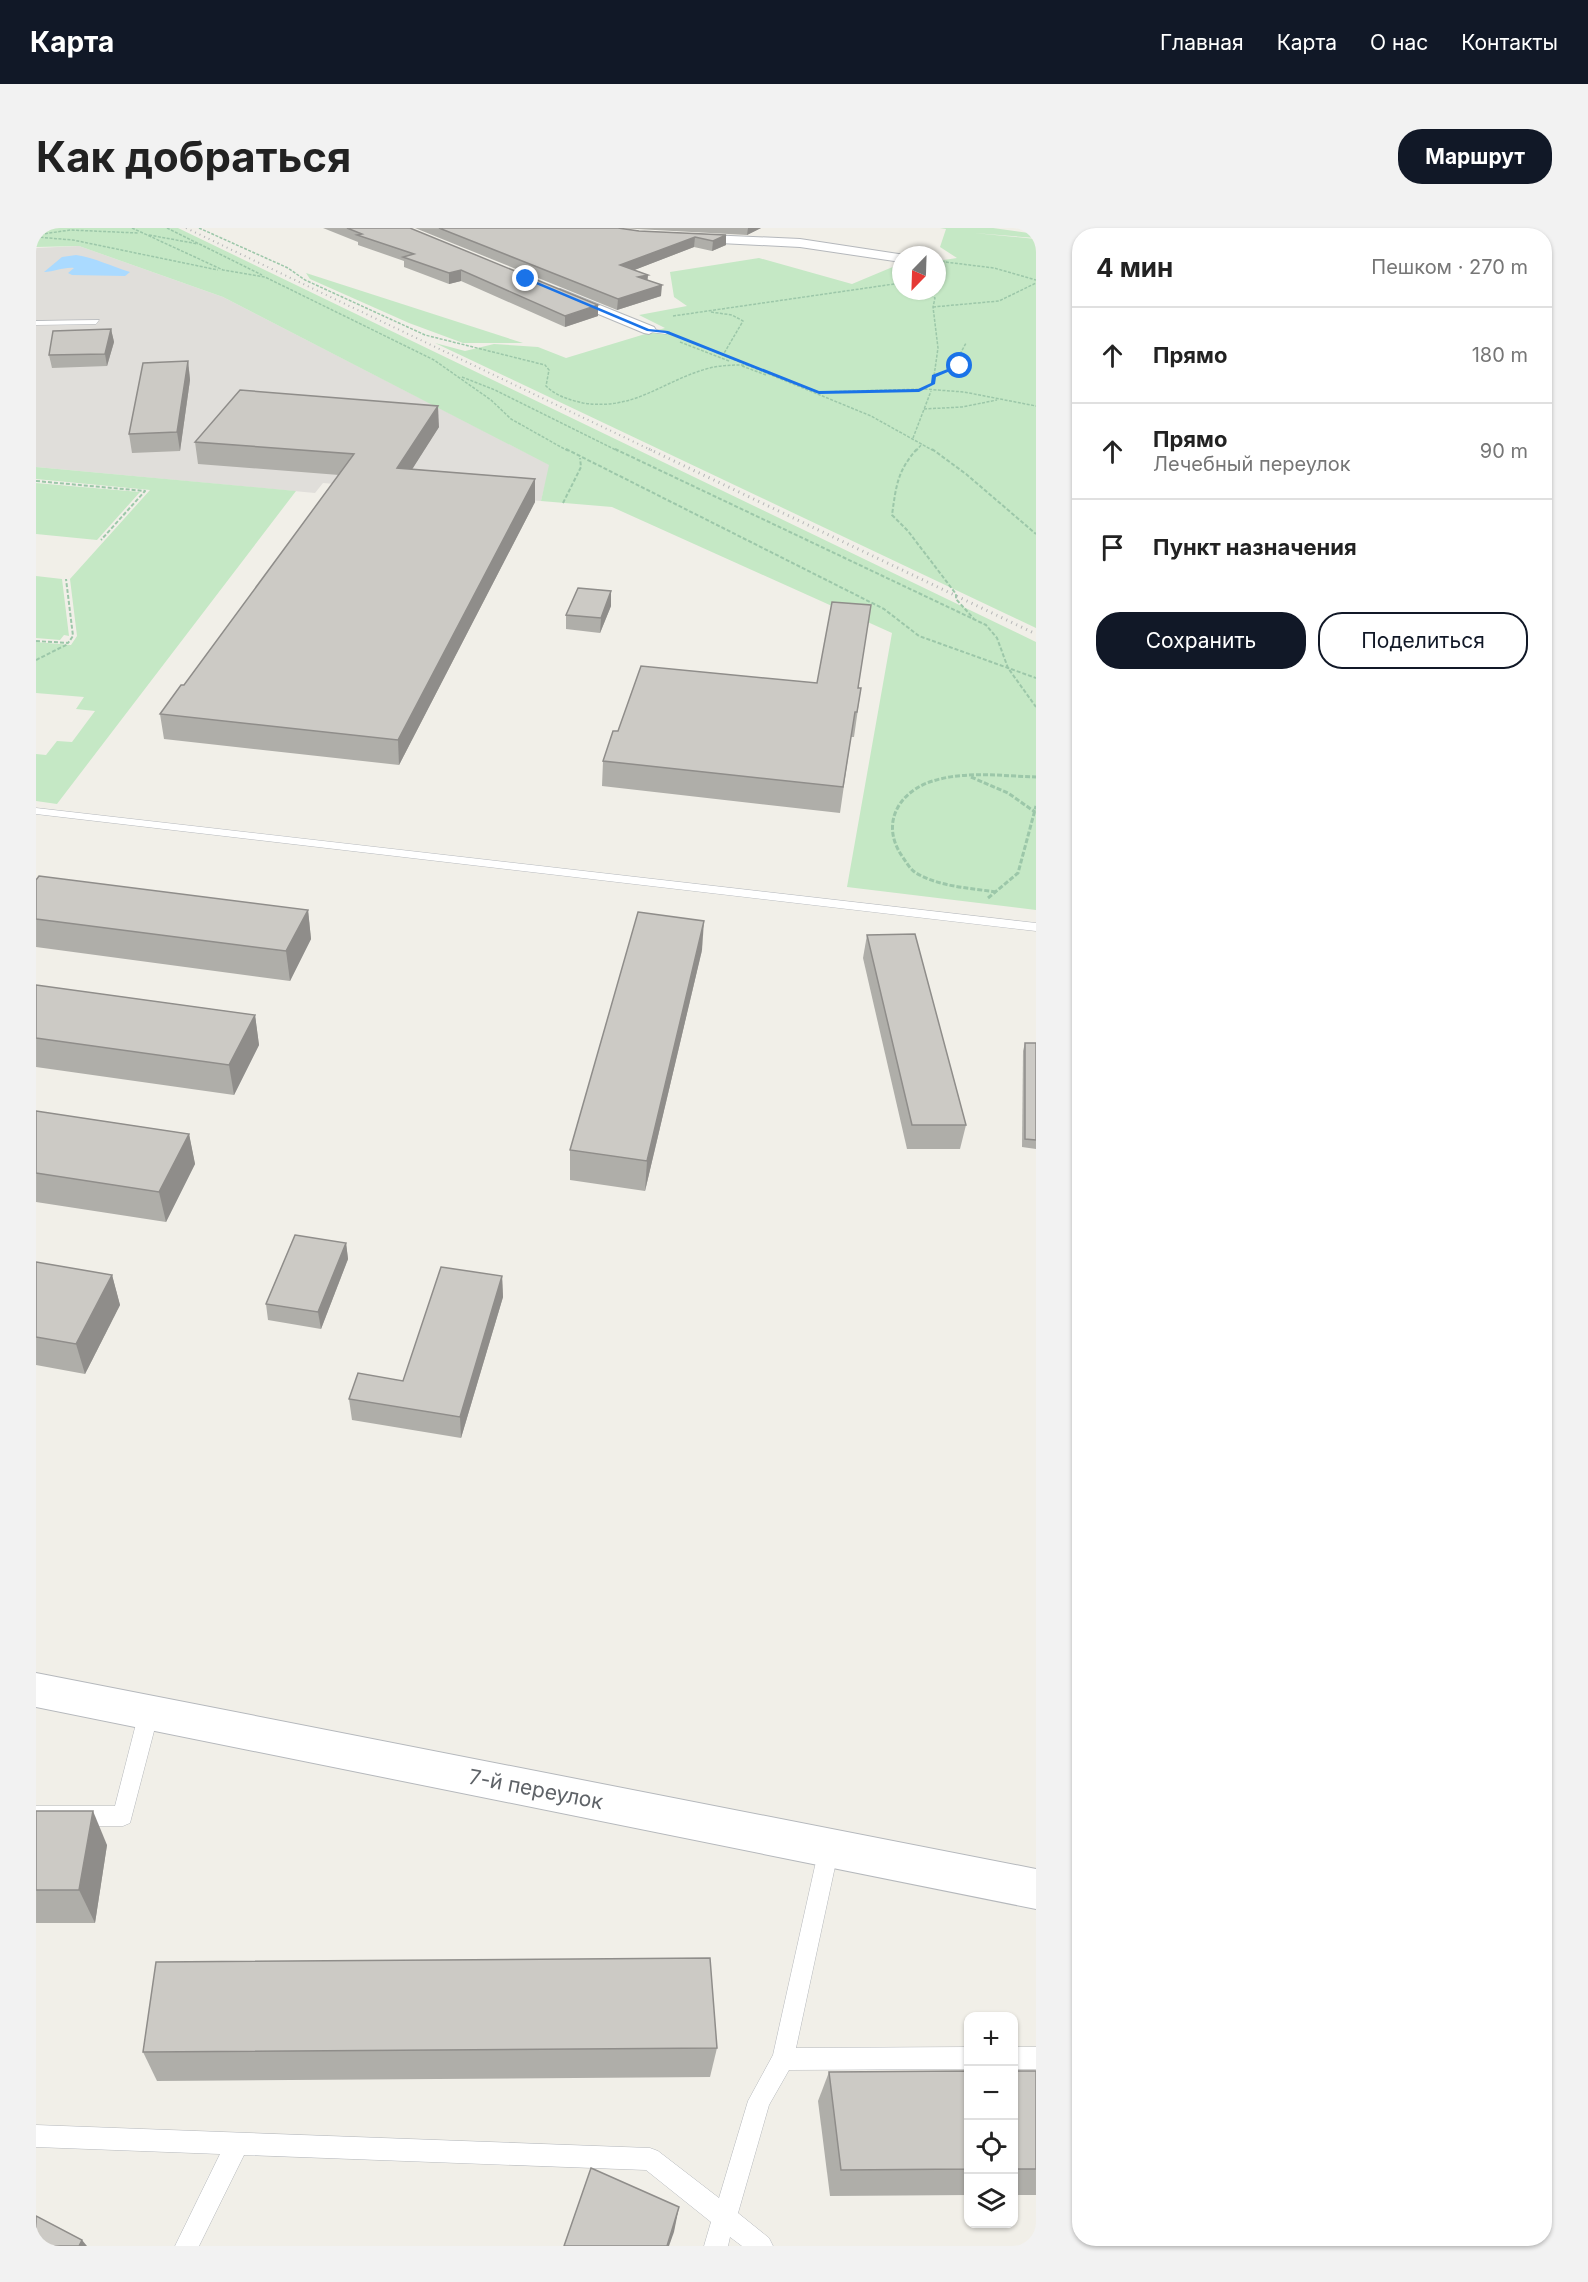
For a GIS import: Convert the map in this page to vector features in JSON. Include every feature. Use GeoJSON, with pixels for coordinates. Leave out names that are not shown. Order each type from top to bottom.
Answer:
{"type":"FeatureCollection","features":[{"type":"Feature","properties":{"kind":"street"},"geometry":{"type":"LineString","coordinates":[[675,238],[800,243],[892,257]]}},
{"type":"Feature","properties":{"kind":"street"},"geometry":{"type":"LineString","coordinates":[[546,288],[649,330]]}},
{"type":"Feature","properties":{"kind":"street","name":"7-й переулок"},"geometry":{"type":"LineString","coordinates":[[36,1690],[1036,1889]]}},
{"type":"Feature","properties":{"kind":"lane"},"geometry":{"type":"LineString","coordinates":[[36,323],[96,322]]}},
{"type":"Feature","properties":{"kind":"lane"},"geometry":{"type":"LineString","coordinates":[[649,330],[666,332]]}},
{"type":"Feature","properties":{"kind":"lane"},"geometry":{"type":"LineString","coordinates":[[36,811],[1036,927]]}},
{"type":"Feature","properties":{"kind":"lane"},"geometry":{"type":"LineString","coordinates":[[36,1816],[123,1816],[149,1712]]}},
{"type":"Feature","properties":{"kind":"lane"},"geometry":{"type":"LineString","coordinates":[[716,2246],[759,2101],[783,2059],[829,1848]]}},
{"type":"Feature","properties":{"kind":"lane"},"geometry":{"type":"LineString","coordinates":[[783,2059],[964,2058]]}},
{"type":"Feature","properties":{"kind":"lane"},"geometry":{"type":"LineString","coordinates":[[1018,2058],[1036,2058]]}},
{"type":"Feature","properties":{"kind":"lane"},"geometry":{"type":"LineString","coordinates":[[36,2136],[650,2159],[761,2246]]}},
{"type":"Feature","properties":{"kind":"lane"},"geometry":{"type":"LineString","coordinates":[[187,2246],[237,2144]]}},
{"type":"Feature","properties":{"kind":"path"},"geometry":{"type":"LineString","coordinates":[[132,228],[223,270]]}},
{"type":"Feature","properties":{"kind":"path"},"geometry":{"type":"LineString","coordinates":[[167,228],[434,360],[491,400],[511,419],[580,457],[884,609],[918,636],[1036,678]]}},
{"type":"Feature","properties":{"kind":"path"},"geometry":{"type":"LineString","coordinates":[[199,228],[288,268],[305,280],[425,335],[545,365],[549,370],[546,386],[552,393],[580,403],[600,406],[620,404],[661,391],[716,365],[730,362],[747,365]]}},
{"type":"Feature","properties":{"kind":"path"},"geometry":{"type":"LineString","coordinates":[[36,236],[53,231],[92,229],[144,234],[198,244]]}},
{"type":"Feature","properties":{"kind":"path"},"geometry":{"type":"LineString","coordinates":[[36,236],[74,240],[265,277]]}},
{"type":"Feature","properties":{"kind":"path"},"geometry":{"type":"LineString","coordinates":[[946,262],[994,268],[1036,282]]}},
{"type":"Feature","properties":{"kind":"path"},"geometry":{"type":"LineString","coordinates":[[933,307],[999,301],[1036,282]]}},
{"type":"Feature","properties":{"kind":"path"},"geometry":{"type":"LineString","coordinates":[[649,330],[671,317],[892,284]]}},
{"type":"Feature","properties":{"kind":"path"},"geometry":{"type":"LineString","coordinates":[[919,391],[933,383],[938,348],[933,307],[935,300]]}},
{"type":"Feature","properties":{"kind":"path"},"geometry":{"type":"LineString","coordinates":[[701,312],[723,313],[743,321],[723,355]]}},
{"type":"Feature","properties":{"kind":"path"},"geometry":{"type":"LineString","coordinates":[[649,330],[800,388],[836,393],[924,389],[964,392],[1036,407]]}},
{"type":"Feature","properties":{"kind":"path"},"geometry":{"type":"LineString","coordinates":[[666,332],[819,393],[913,438],[942,456],[1036,534]]}},
{"type":"Feature","properties":{"kind":"path"},"geometry":{"type":"LineString","coordinates":[[934,376],[960,366],[958,358],[966,343]]}},
{"type":"Feature","properties":{"kind":"path"},"geometry":{"type":"LineString","coordinates":[[457,375],[495,390],[637,460],[986,625],[997,638],[1008,668],[1036,707]]}},
{"type":"Feature","properties":{"kind":"path"},"geometry":{"type":"LineString","coordinates":[[819,393],[930,391],[1036,407]]}},
{"type":"Feature","properties":{"kind":"path"},"geometry":{"type":"LineString","coordinates":[[913,438],[930,391]]}},
{"type":"Feature","properties":{"kind":"path"},"geometry":{"type":"LineString","coordinates":[[924,409],[962,407],[997,400]]}},
{"type":"Feature","properties":{"kind":"path"},"geometry":{"type":"LineString","coordinates":[[922,444],[905,462],[898,477],[892,516],[928,555],[956,594],[956,599],[976,621]]}},
{"type":"Feature","properties":{"kind":"path"},"geometry":{"type":"LineString","coordinates":[[563,503],[581,467],[580,457]]}},
{"type":"Feature","properties":{"kind":"path"},"geometry":{"type":"LineString","coordinates":[[36,481],[145,491],[101,540]]}},
{"type":"Feature","properties":{"kind":"path"},"geometry":{"type":"LineString","coordinates":[[36,660],[68,643],[73,636],[66,579]]}},
{"type":"Feature","properties":{"kind":"path"},"geometry":{"type":"LineString","coordinates":[[36,641],[68,643]]}},
{"type":"Feature","properties":{"kind":"path"},"geometry":{"type":"LineString","coordinates":[[969,776],[1008,793],[1035,812]]}},
{"type":"Feature","properties":{"kind":"path"},"geometry":{"type":"LineString","coordinates":[[996,892],[952,886],[914,872],[897,850],[889,832],[896,806],[915,789],[947,778],[1036,777]]}},
{"type":"Feature","properties":{"kind":"path"},"geometry":{"type":"LineString","coordinates":[[988,898],[1018,873],[1036,806]]}},
{"type":"Feature","properties":{"kind":"shaded area"},"geometry":{"type":"Polygon","coordinates":[[[79,246],[223,297],[550,465],[541,501],[323,483],[315,493],[36,467],[36,248],[79,246]]]}},
{"type":"Feature","properties":{"kind":"green space"},"geometry":{"type":"Polygon","coordinates":[[[36,228],[178,228],[1036,642],[1036,910],[847,887],[892,633],[612,507],[541,501],[549,465],[223,297],[79,246],[36,247],[36,228]]]}},
{"type":"Feature","properties":{"kind":"green space"},"geometry":{"type":"Polygon","coordinates":[[[940,228],[993,228],[1036,234],[1036,238],[974,233],[1036,239],[1036,628],[435,343],[465,351],[494,344],[538,347],[566,358],[665,328],[639,315],[687,306],[674,297],[670,272],[759,258],[852,284],[892,267],[892,300],[946,300],[946,260],[957,258],[946,251],[946,246],[940,246],[946,229],[940,228]]]}},
{"type":"Feature","properties":{"kind":"green space"},"geometry":{"type":"Polygon","coordinates":[[[306,273],[523,343],[463,343],[409,323],[310,279],[306,273]]]}},
{"type":"Feature","properties":{"kind":"green space"},"geometry":{"type":"Polygon","coordinates":[[[36,467],[296,491],[57,804],[36,801],[36,754],[46,755],[57,741],[72,742],[95,711],[76,709],[84,697],[36,693],[36,642],[71,645],[77,636],[70,579],[150,490],[36,479],[36,467]]]}},
{"type":"Feature","properties":{"kind":"green space"},"geometry":{"type":"Polygon","coordinates":[[[36,483],[140,492],[97,540],[36,534],[36,483]]]}},
{"type":"Feature","properties":{"kind":"green space"},"geometry":{"type":"Polygon","coordinates":[[[36,576],[62,579],[69,636],[64,635],[60,640],[36,638],[36,576]]]}},
{"type":"Feature","properties":{"kind":"water"},"geometry":{"type":"Polygon","coordinates":[[[76,255],[130,272],[125,276],[72,275],[68,273],[74,268],[70,268],[44,272],[62,257],[76,255]]]}},
{"type":"Feature","properties":{"kind":"building"},"geometry":{"type":"Polygon","coordinates":[[[347,228],[410,228],[598,305],[565,316],[461,270],[449,273],[403,257],[414,254],[357,235],[362,234],[347,228]]]}},
{"type":"Feature","properties":{"kind":"building"},"geometry":{"type":"Polygon","coordinates":[[[439,228],[618,228],[726,235],[713,241],[695,237],[620,265],[648,275],[638,277],[662,285],[618,299],[439,228]]]}},
{"type":"Feature","properties":{"kind":"building"},"geometry":{"type":"Polygon","coordinates":[[[111,329],[105,354],[49,355],[53,331],[111,329]]]}},
{"type":"Feature","properties":{"kind":"building"},"geometry":{"type":"Polygon","coordinates":[[[188,361],[177,432],[129,434],[143,363],[188,361]]]}},
{"type":"Feature","properties":{"kind":"building"},"geometry":{"type":"Polygon","coordinates":[[[240,390],[438,406],[397,468],[535,479],[398,740],[160,714],[181,685],[184,685],[354,454],[195,442],[240,390]]]}},
{"type":"Feature","properties":{"kind":"building"},"geometry":{"type":"Polygon","coordinates":[[[578,588],[611,591],[601,618],[566,615],[578,588]]]}},
{"type":"Feature","properties":{"kind":"building"},"geometry":{"type":"Polygon","coordinates":[[[832,602],[871,605],[858,688],[861,688],[843,787],[603,761],[613,731],[618,731],[641,666],[817,683],[832,602]]]}},
{"type":"Feature","properties":{"kind":"building"},"geometry":{"type":"Polygon","coordinates":[[[39,876],[308,910],[286,951],[36,919],[36,880],[39,876]]]}},
{"type":"Feature","properties":{"kind":"building"},"geometry":{"type":"Polygon","coordinates":[[[638,912],[704,921],[647,1161],[570,1150],[638,912]]]}},
{"type":"Feature","properties":{"kind":"building"},"geometry":{"type":"Polygon","coordinates":[[[915,934],[966,1125],[912,1125],[867,935],[915,934]]]}},
{"type":"Feature","properties":{"kind":"building"},"geometry":{"type":"Polygon","coordinates":[[[36,985],[255,1015],[229,1065],[36,1038],[36,985]]]}},
{"type":"Feature","properties":{"kind":"building"},"geometry":{"type":"Polygon","coordinates":[[[1025,1043],[1036,1043],[1036,1140],[1025,1139],[1025,1043]]]}},
{"type":"Feature","properties":{"kind":"building"},"geometry":{"type":"Polygon","coordinates":[[[36,1111],[189,1134],[159,1192],[36,1173],[36,1111]]]}},
{"type":"Feature","properties":{"kind":"building"},"geometry":{"type":"Polygon","coordinates":[[[295,1235],[346,1243],[318,1312],[266,1304],[295,1235]]]}},
{"type":"Feature","properties":{"kind":"building"},"geometry":{"type":"Polygon","coordinates":[[[36,1262],[112,1275],[76,1344],[36,1337],[36,1262]]]}},
{"type":"Feature","properties":{"kind":"building"},"geometry":{"type":"Polygon","coordinates":[[[441,1267],[502,1276],[460,1417],[349,1399],[358,1373],[403,1381],[441,1267]]]}},
{"type":"Feature","properties":{"kind":"building"},"geometry":{"type":"Polygon","coordinates":[[[36,1811],[93,1811],[79,1890],[36,1890],[36,1811]]]}},
{"type":"Feature","properties":{"kind":"building"},"geometry":{"type":"Polygon","coordinates":[[[710,1958],[717,2048],[143,2052],[156,1962],[710,1958]]]}},
{"type":"Feature","properties":{"kind":"building"},"geometry":{"type":"Polygon","coordinates":[[[964,2071],[964,2169],[841,2170],[829,2072],[964,2071]]]}},
{"type":"Feature","properties":{"kind":"building"},"geometry":{"type":"Polygon","coordinates":[[[1018,2071],[1036,2071],[1036,2169],[1018,2169],[1018,2071]]]}},
{"type":"Feature","properties":{"kind":"building"},"geometry":{"type":"Polygon","coordinates":[[[591,2168],[679,2207],[667,2246],[564,2246],[591,2168]]]}},
{"type":"Feature","properties":{"kind":"building"},"geometry":{"type":"Polygon","coordinates":[[[36,2216],[82,2240],[79,2246],[36,2246],[36,2216]]]}},
{"type":"Feature","properties":{"kind":"railway"},"geometry":{"type":"LineString","coordinates":[[186,228],[653,451]]}},
{"type":"Feature","properties":{"kind":"railway"},"geometry":{"type":"LineString","coordinates":[[649,449],[1036,634]]}},
{"type":"Feature","properties":{"kind":"route"},"geometry":{"type":"LineString","coordinates":[[526,279],[649,330],[666,332],[819,393],[919,391],[933,383],[934,376],[960,366]]}}]}
